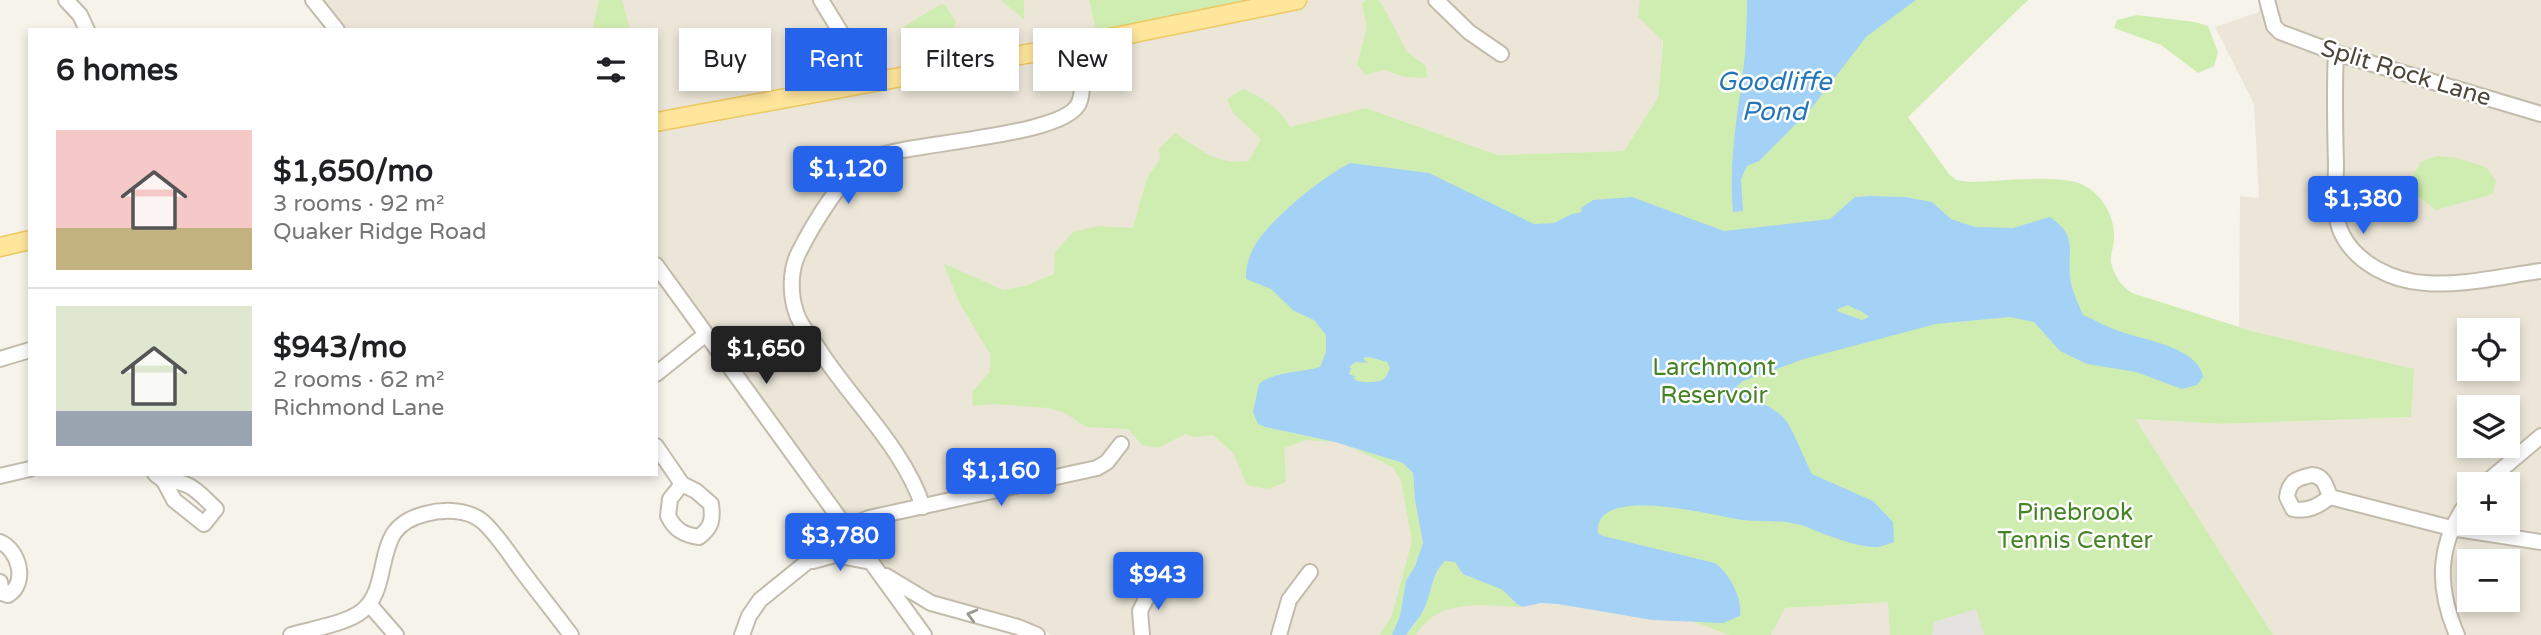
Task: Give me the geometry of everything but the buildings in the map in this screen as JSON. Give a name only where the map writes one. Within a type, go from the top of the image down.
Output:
[{"type":"main road","points":[[1132,33],[1297,0]]},
{"type":"main road","points":[[887,81],[1033,53]]},
{"type":"main road","points":[[658,122],[832,91]]},
{"type":"main road","points":[[0,247],[28,240]]},
{"type":"street","points":[[66,0],[80,15],[86,28]]},
{"type":"street","points":[[313,0],[335,28]]},
{"type":"street","points":[[821,0],[838,28]]},
{"type":"street","points":[[1436,0],[1469,32],[1501,54]]},
{"type":"street","name":"Split Rock Lane","points":[[2267,0],[2266,5],[2274,26],[2280,32],[2336,53],[2541,114]]},
{"type":"street","points":[[2336,53],[2336,199],[2340,231],[2352,251],[2390,276],[2421,283],[2445,284],[2541,271]]},
{"type":"street","points":[[923,507],[908,473],[826,361],[796,314],[791,286],[797,256],[829,202],[852,174],[873,158],[886,153],[964,141],[1044,124],[1073,111],[1078,106],[1083,91]]},
{"type":"street","points":[[658,268],[924,635]]},
{"type":"street","points":[[658,372],[706,334]]},
{"type":"street","points":[[0,359],[28,351]]},
{"type":"street","points":[[2498,472],[2541,436]]},
{"type":"street","points":[[742,635],[749,616],[760,600],[846,529],[869,518],[1097,468],[1107,462],[1121,444]]},
{"type":"street","points":[[658,449],[682,484]]},
{"type":"street","points":[[0,476],[28,469]]},
{"type":"street","points":[[2330,497],[2451,528],[2541,542]]},
{"type":"street","points":[[291,635],[347,619],[361,612],[369,604],[378,586],[386,551],[394,533],[403,523],[431,512],[463,513],[480,520],[500,541],[571,635]]},
{"type":"street","points":[[2457,519],[2451,528],[2444,553],[2443,577],[2449,614],[2457,635]]},
{"type":"street","points":[[0,542],[10,549],[19,566],[19,583],[8,595],[2,593],[0,582]]},
{"type":"street","points":[[808,563],[835,555],[874,566],[931,603],[1018,627],[1037,635]]},
{"type":"street","points":[[1279,635],[1289,600],[1310,572]]},
{"type":"street","points":[[1142,635],[1140,611],[1152,587]]},
{"type":"street","points":[[369,604],[396,635]]},
{"type":"shaded area","points":[[317,0],[1000,0],[1024,18],[1024,0],[1089,0],[1096,28],[1033,28],[1033,42],[1019,45],[1019,28],[901,28],[901,68],[887,70],[887,28],[785,28],[785,90],[658,115],[658,28],[340,28]]},
{"type":"shaded area","points":[[1312,0],[1672,0],[1663,37],[1654,150],[1498,155],[1366,108],[1245,168],[1136,244],[985,300],[1352,410],[1694,622],[1729,635],[1051,635],[1040,627],[958,608],[900,579],[878,562],[658,256],[658,129],[849,91],[887,91],[887,84],[901,81],[901,91],[1019,91],[1019,58],[1033,55],[1033,91],[1132,91],[1132,35]]},
{"type":"shaded area","points":[[2260,0],[2541,0],[2541,635],[2273,635],[2134,419],[2222,424],[2411,417],[2255,332],[2239,327],[2240,196],[2259,198],[2254,104],[2215,27],[2259,12]]},
{"type":"shaded area","points":[[1889,602],[1890,635],[1771,635],[1785,608]]},
{"type":"shaded area","points":[[1976,609],[1984,635],[1932,635],[1934,622]]},
{"type":"green space","points":[[599,0],[622,0],[629,28],[593,26]]},
{"type":"green space","points":[[1000,0],[1024,0],[1024,19]]},
{"type":"green space","points":[[1089,0],[1271,0],[1227,10],[1096,28]]},
{"type":"green space","points":[[1366,0],[1378,0],[1382,4],[1407,52],[1426,66],[1427,78],[1405,77],[1384,70],[1365,75],[1357,64],[1367,27],[1362,3]]},
{"type":"green space","name":"Larchmont Reservoir","points":[[1640,0],[2028,0],[1908,117],[1949,174],[1956,180],[1970,182],[2042,179],[2079,183],[2099,197],[2108,211],[2114,235],[2112,267],[2121,284],[2132,293],[2255,332],[2414,369],[2411,417],[2222,424],[2135,419],[2273,635],[1890,635],[1888,602],[1785,608],[1771,635],[1729,635],[1694,622],[1503,589],[1523,607],[1478,605],[1450,609],[1437,614],[1416,635],[1406,635],[1414,626],[1440,566],[1425,473],[1352,411],[1265,427],[1335,442],[1306,440],[1284,448],[1286,482],[1268,489],[1247,485],[1233,453],[1213,435],[1194,437],[1185,434],[1158,448],[1142,445],[1128,429],[1086,427],[1065,413],[1048,408],[993,404],[973,406],[972,392],[990,371],[990,354],[960,304],[943,263],[1003,290],[1024,286],[1054,274],[1055,252],[1073,232],[1098,226],[1133,228],[1147,178],[1160,159],[1159,149],[1175,133],[1218,158],[1237,162],[1249,161],[1261,139],[1233,113],[1227,99],[1243,89],[1270,104],[1290,127],[1366,108],[1498,155],[1624,151],[1658,98],[1663,41],[1638,17]]},
{"type":"green space","points":[[941,4],[945,5],[956,22],[952,28],[902,28]]},
{"type":"green space","points":[[2137,15],[2208,26],[2218,52],[2214,66],[2198,73],[2161,45],[2114,28],[2117,20]]},
{"type":"green space","points":[[2437,156],[2457,158],[2486,167],[2496,181],[2493,194],[2436,210],[2414,193],[2414,173],[2421,162]]},
{"type":"green space","points":[[1348,446],[1403,463],[1413,474],[1423,543],[1406,581],[1400,616],[1392,635],[1380,635],[1392,615],[1412,541],[1401,481],[1393,467]]},
{"type":"water","name":"Goodliffe Pond","points":[[1747,0],[1916,0],[1866,37],[1810,110],[1759,161],[1747,166],[1741,179],[1743,211],[1733,212],[1733,152],[1745,55]]},
{"type":"water","points":[[1350,163],[1429,173],[1534,224],[1554,223],[1582,212],[1581,208],[1593,200],[1632,197],[1724,231],[1830,219],[1855,197],[1870,196],[1905,197],[1932,202],[1951,219],[1975,227],[2013,228],[2050,217],[2060,225],[2069,239],[2071,283],[2083,315],[2114,329],[2181,352],[2192,358],[2203,377],[2197,385],[2182,389],[2136,372],[2087,364],[2060,351],[2034,322],[2010,317],[1936,324],[1804,359],[1743,381],[1737,386],[1784,418],[1812,474],[1873,501],[1893,522],[1894,542],[1878,547],[1854,544],[1799,525],[1743,520],[1685,509],[1635,506],[1615,509],[1602,518],[1598,533],[1715,563],[1734,586],[1740,616],[1723,623],[1652,620],[1558,604],[1541,603],[1523,607],[1503,590],[1463,574],[1455,562],[1445,561],[1437,571],[1425,607],[1406,635],[1392,635],[1400,616],[1406,581],[1423,543],[1413,473],[1403,463],[1335,442],[1265,427],[1258,424],[1253,412],[1259,384],[1280,374],[1320,367],[1326,352],[1326,335],[1314,320],[1294,311],[1271,289],[1246,279],[1249,259],[1254,247],[1271,224],[1311,189]],"holes":[[[1848,305],[1864,313],[1869,317],[1862,320],[1837,311]],[[1363,358],[1387,362],[1390,368],[1386,376],[1374,382],[1355,380],[1353,377],[1357,377],[1349,374],[1352,369],[1349,367],[1356,362],[1367,363]]]},
{"type":"park label","name":"Pinebrook Tennis Center","points":[[2075,526]]}]
